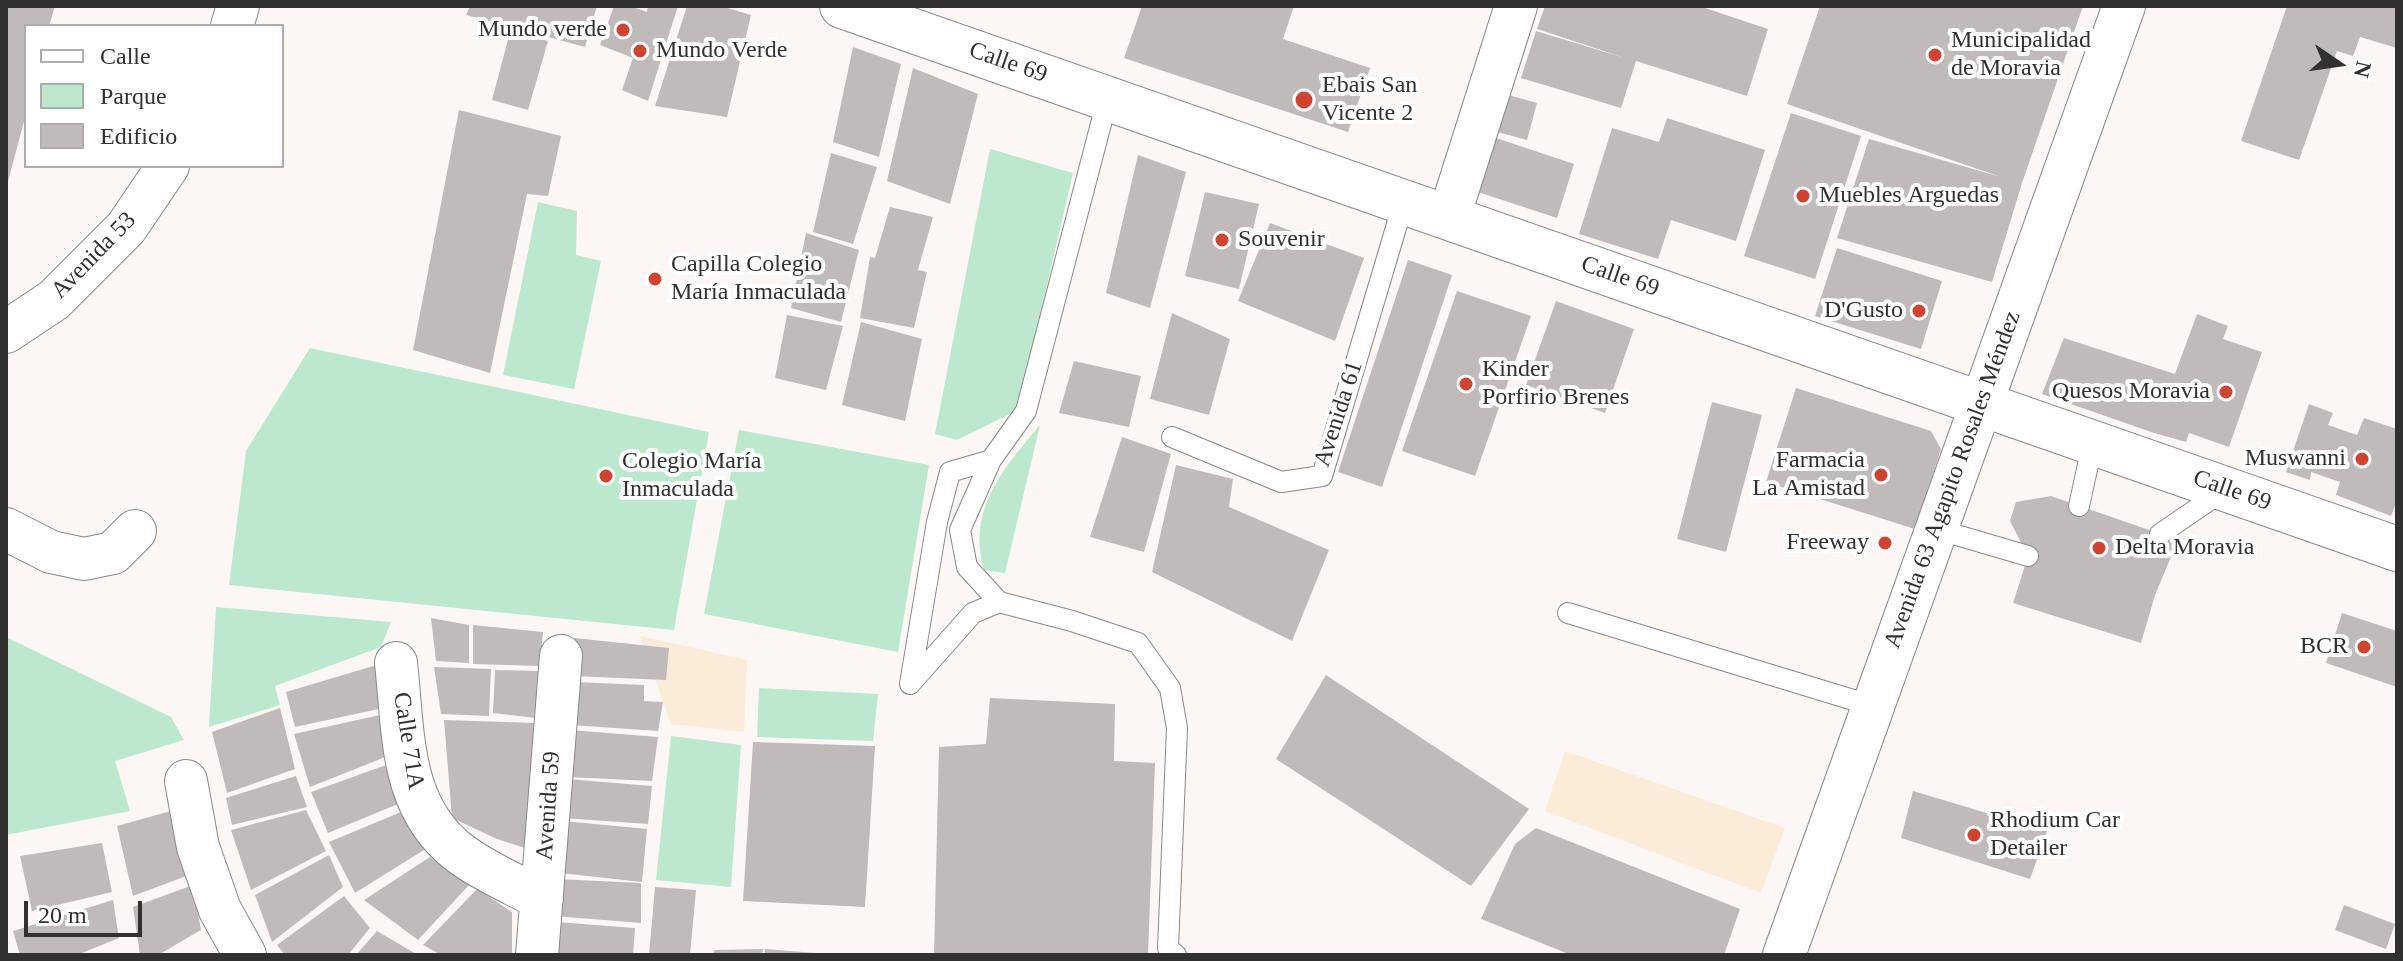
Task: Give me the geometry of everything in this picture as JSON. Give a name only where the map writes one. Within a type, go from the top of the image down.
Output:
[{"type":"main road","name":"Calle 69","points":[[842,6],[2397,549]]},
{"type":"street","points":[[1449,217],[1516,6]]},
{"type":"street","name":"Avenida 63 Agapito Rosales Méndez","points":[[1787,954],[1980,403],[2124,6]]},
{"type":"street","name":"Avenida 53","points":[[6,332],[54,300],[126,228],[167,168]]},
{"type":"street","points":[[6,529],[51,552],[84,559],[113,553],[135,531]]},
{"type":"street","name":"Avenida 59","points":[[537,955],[561,656]]},
{"type":"street","name":"Calle 71A","points":[[396,663],[410,783],[425,818],[460,854],[542,899]]},
{"type":"street","points":[[186,781],[198,847],[220,910],[245,955]]},
{"type":"lane","points":[[1108,97],[1026,411],[991,460],[960,530],[967,567],[999,602],[1072,621],[1138,643],[1170,688],[1177,728],[1168,948],[1176,955]]},
{"type":"lane","name":"Avenida 61","points":[[1172,437],[1281,482],[1322,476],[1404,201]]},
{"type":"lane","points":[[2079,506],[2093,442]]},
{"type":"lane","points":[[991,460],[950,472],[937,522],[910,684],[973,613],[999,602]]},
{"type":"lane","points":[[2160,534],[2226,489]]},
{"type":"lane","points":[[1936,529],[2028,556]]},
{"type":"lane","points":[[1568,613],[1873,706]]},
{"type":"shaded area","points":[[640,636],[747,660],[744,732],[671,724]]},
{"type":"shaded area","points":[[1565,751],[1785,828],[1761,893],[1545,811]]},
{"type":"green space","points":[[990,149],[1073,173],[1018,410],[957,440],[935,434]]},
{"type":"green space","points":[[538,202],[577,211],[576,255],[601,261],[574,389],[503,375]]},
{"type":"green space","points":[[310,348],[709,432],[674,630],[229,585],[246,451]]},
{"type":"green space","points":[[1040,425],[1005,573],[984,570],[980,528],[984,509],[1002,474]]},
{"type":"green space","points":[[739,430],[929,465],[898,652],[704,614]]},
{"type":"green space","points":[[216,607],[391,622],[381,647],[275,686],[280,705],[209,727]]},
{"type":"green space","points":[[6,637],[171,717],[184,740],[115,761],[130,811],[6,835]]},
{"type":"green space","points":[[759,688],[878,694],[873,741],[757,737]]},
{"type":"green space","points":[[671,736],[741,745],[731,887],[656,880]]},
{"type":"building","points":[[6,6],[55,6],[50,24],[24,24],[24,121],[7,185]]},
{"type":"building","points":[[470,6],[597,6],[585,47],[466,15]]},
{"type":"building","name":"Mundo Verde","points":[[614,6],[630,6],[647,12],[648,6],[678,6],[648,101],[622,90],[633,58],[600,45]]},
{"type":"building","points":[[687,6],[721,6],[751,15],[727,117],[655,106]]},
{"type":"building","name":"Ebais San Vicente 2","points":[[1142,6],[1294,6],[1283,39],[1370,68],[1348,132],[1124,58]]},
{"type":"building","points":[[1545,6],[1699,6],[1768,29],[1747,96],[1636,61],[1621,108],[1521,78],[1536,31],[1625,58],[1537,29]]},
{"type":"building","name":"Municipalidad de Moravia","points":[[1820,6],[2083,6],[2022,183],[1992,282],[1837,238],[1869,139],[2001,177],[1787,104]]},
{"type":"building","points":[[2287,6],[2397,6],[2397,48],[2360,37],[2353,56],[2337,51],[2299,160],[2241,141]]},
{"type":"building","points":[[510,32],[548,41],[528,110],[492,100]]},
{"type":"building","points":[[853,47],[901,64],[879,157],[833,142]]},
{"type":"building","points":[[913,68],[978,94],[950,204],[887,181]]},
{"type":"building","points":[[1505,94],[1537,103],[1527,140],[1494,131]]},
{"type":"building","points":[[459,110],[561,136],[548,196],[527,194],[490,373],[413,350]]},
{"type":"building","name":"Muebles Arguedas","points":[[1791,113],[1861,136],[1815,279],[1744,256]]},
{"type":"building","points":[[1667,118],[1765,150],[1736,241],[1671,220],[1658,259],[1579,234],[1612,128],[1659,142]]},
{"type":"building","points":[[1490,136],[1574,164],[1557,218],[1472,190]]},
{"type":"building","points":[[831,153],[877,167],[853,244],[813,232]]},
{"type":"building","points":[[1138,155],[1186,172],[1150,308],[1106,293]]},
{"type":"building","name":"Souvenir","points":[[1205,192],[1259,204],[1239,289],[1185,276]]},
{"type":"building","points":[[890,207],[933,217],[918,270],[927,272],[914,328],[860,318],[870,257],[875,258]]},
{"type":"building","points":[[1270,223],[1364,258],[1335,341],[1238,301]]},
{"type":"building","points":[[806,233],[859,250],[841,322],[791,308]]},
{"type":"building","points":[[1837,248],[1942,281],[1921,349],[1815,316]]},
{"type":"building","points":[[1408,260],[1452,275],[1382,487],[1338,472]]},
{"type":"building","name":"Kinder Porfirio Brenes","points":[[1457,291],[1531,316],[1475,476],[1402,451]]},
{"type":"building","points":[[1556,301],[1634,329],[1605,413],[1526,385]]},
{"type":"building","points":[[1172,313],[1230,339],[1209,415],[1150,399]]},
{"type":"building","points":[[2197,314],[2228,326],[2223,339],[2262,352],[2229,447],[2189,433],[2186,442],[2154,433],[2042,394],[2064,338],[2175,374]]},
{"type":"building","points":[[787,315],[843,326],[826,390],[775,378]]},
{"type":"building","points":[[861,322],[922,339],[905,421],[842,405]]},
{"type":"building","points":[[1074,361],[1141,376],[1129,427],[1059,413]]},
{"type":"building","name":"Farmacia La Amistad","points":[[1796,388],[1931,431],[1941,449],[1915,529],[1766,482]]},
{"type":"building","points":[[1712,402],[1762,415],[1726,552],[1677,539]]},
{"type":"building","points":[[2309,404],[2333,413],[2328,425],[2357,435],[2364,418],[2397,429],[2397,500],[2391,516],[2336,495],[2340,482],[2311,472],[2310,480],[2286,472]]},
{"type":"building","points":[[1122,437],[1171,454],[1144,552],[1090,537]]},
{"type":"building","points":[[1176,465],[1233,479],[1229,507],[1329,550],[1292,641],[1152,572]]},
{"type":"building","points":[[2051,496],[2178,540],[2155,595],[2141,643],[2013,603],[2028,556],[2010,521],[2016,502]]},
{"type":"building","name":"BCR","points":[[2342,613],[2397,631],[2397,687],[2326,663]]},
{"type":"building","points":[[431,618],[469,625],[469,663],[436,661]]},
{"type":"building","points":[[473,625],[543,632],[540,666],[473,664]]},
{"type":"building","points":[[575,638],[669,648],[666,680],[573,676]]},
{"type":"building","points":[[380,664],[388,707],[295,727],[286,692]]},
{"type":"building","points":[[434,667],[491,669],[489,716],[441,714]]},
{"type":"building","points":[[495,670],[541,671],[536,718],[493,713]]},
{"type":"building","points":[[1326,675],[1529,809],[1471,886],[1276,759]]},
{"type":"building","points":[[574,682],[644,685],[644,701],[663,702],[658,731],[571,725]]},
{"type":"building","points":[[990,698],[1115,704],[1114,761],[1155,763],[1148,955],[934,955],[939,747],[986,744]]},
{"type":"building","points":[[280,708],[295,769],[227,793],[212,732]]},
{"type":"building","points":[[389,713],[398,752],[310,787],[294,734]]},
{"type":"building","points":[[444,720],[536,723],[528,849],[497,839],[452,818]]},
{"type":"building","points":[[570,730],[658,737],[652,781],[567,777]]},
{"type":"building","points":[[753,742],[875,746],[865,907],[743,901]]},
{"type":"building","points":[[400,760],[410,799],[328,833],[311,792]]},
{"type":"building","points":[[296,776],[307,807],[232,825],[226,798]]},
{"type":"building","points":[[567,779],[652,786],[648,824],[563,818]]},
{"type":"building","name":"Rhodium Car Detailer","points":[[1913,791],[2047,831],[2030,879],[1901,838]]},
{"type":"building","points":[[413,807],[427,848],[355,893],[329,842]]},
{"type":"building","points":[[178,809],[189,875],[133,896],[117,826]]},
{"type":"building","points":[[306,810],[326,851],[251,890],[231,830]]},
{"type":"building","points":[[563,821],[647,829],[642,882],[560,873]]},
{"type":"building","points":[[1536,828],[1740,909],[1724,955],[1571,955],[1481,919],[1515,844]]},
{"type":"building","points":[[102,843],[112,892],[32,911],[20,856]]},
{"type":"building","points":[[329,855],[343,887],[272,942],[255,895]]},
{"type":"building","points":[[430,857],[470,884],[418,940],[364,900]]},
{"type":"building","points":[[557,879],[641,883],[641,923],[554,916]]},
{"type":"building","points":[[193,885],[201,930],[158,955],[140,955],[133,907]]},
{"type":"building","points":[[655,887],[696,890],[690,955],[649,955]]},
{"type":"building","points":[[477,889],[512,912],[512,955],[441,955],[423,945]]},
{"type":"building","points":[[344,896],[370,928],[348,955],[285,955],[277,945]]},
{"type":"building","points":[[113,900],[119,938],[77,955],[20,955],[13,931]]},
{"type":"building","points":[[2344,905],[2395,924],[2386,949],[2335,930]]},
{"type":"building","points":[[557,922],[635,928],[633,955],[555,955]]},
{"type":"building","points":[[377,931],[418,955],[356,955]]},
{"type":"building","points":[[763,949],[762,955],[714,955],[714,950]]},
{"type":"building","points":[[765,949],[816,953],[816,955],[765,955]]},
{"type":"place","name":"Mundo verde","points":[[623,30]]},
{"type":"place","name":"Mundo Verde","points":[[640,51]]},
{"type":"place","name":"Municipalidad de Moravia","points":[[1935,55]]},
{"type":"place","name":"Ebais San Vicente 2","points":[[1304,100]]},
{"type":"place","name":"Muebles Arguedas","points":[[1803,196]]},
{"type":"place","name":"Souvenir","points":[[1222,240]]},
{"type":"place","name":"Capilla Colegio María Inmaculada","points":[[655,279]]},
{"type":"place","name":"D'Gusto","points":[[1919,311]]},
{"type":"place","name":"Kinder Porfirio Brenes","points":[[1466,384]]},
{"type":"place","name":"Quesos Moravia","points":[[2226,392]]},
{"type":"place","name":"Muswanni","points":[[2362,459]]},
{"type":"place","name":"Farmacia La Amistad","points":[[1881,475]]},
{"type":"place","name":"Colegio María Inmaculada","points":[[606,476]]},
{"type":"place","name":"Freeway","points":[[1885,543]]},
{"type":"place","name":"Delta Moravia","points":[[2099,548]]},
{"type":"place","name":"BCR","points":[[2364,647]]},
{"type":"place","name":"Rhodium Car Detailer","points":[[1974,835]]}]
